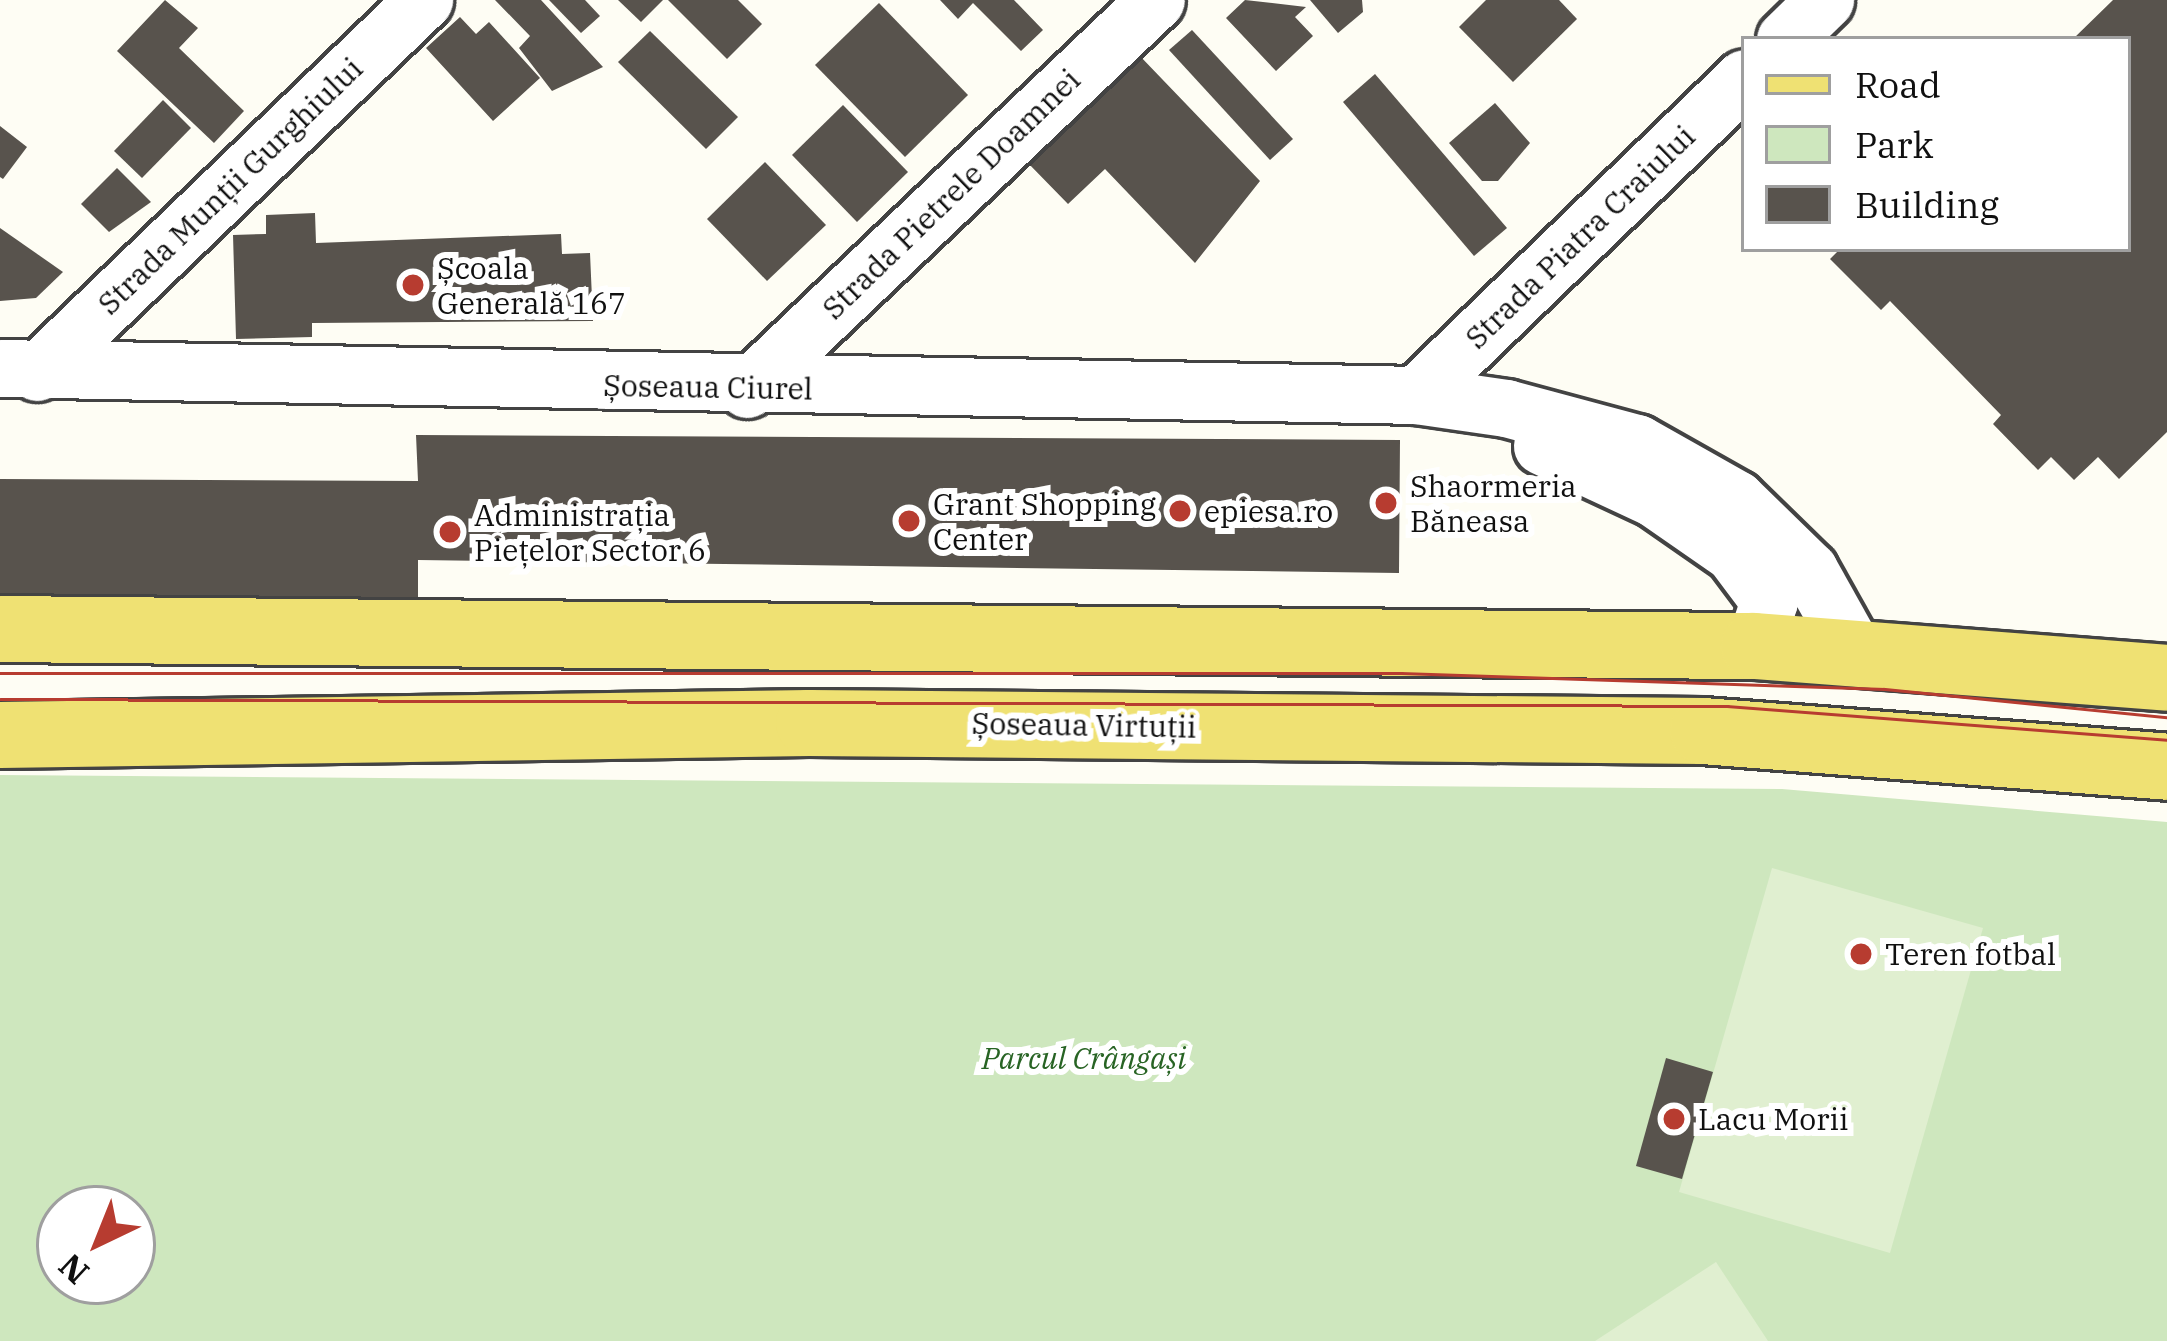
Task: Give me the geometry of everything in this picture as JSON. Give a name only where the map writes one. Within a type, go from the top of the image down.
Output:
[{"type":"main road","points":[[0,629],[1754,646],[2167,678]]},
{"type":"main road","name":"Șoseaua Virtuții","points":[[0,734],[808,723],[1703,731],[2167,767]]},
{"type":"street","name":"Strada Munții Gurghiului","points":[[18,370],[424,0]]},
{"type":"street","name":"Strada Pietrele Doamnei","points":[[747,389],[1156,0]]},
{"type":"street","points":[[1788,36],[1825,0]]},
{"type":"street","name":"Strada Piatra Craiului","points":[[1416,395],[1741,81]]},
{"type":"street","name":"Șoseaua Ciurel","points":[[18,370],[747,389],[1416,395],[1621,438],[1706,479],[1792,549],[1856,654]]},
{"type":"street","name":"Șoseaua Ciurel","points":[[1416,395],[1636,489],[1715,538],[1769,601],[1754,646]]},
{"type":"green space","name":"Parcul Crângași","points":[[0,775],[1782,789],[2167,822],[2167,1341],[0,1341]]},
{"type":"green space","points":[[1772,868],[1983,928],[1890,1253],[1679,1192]]},
{"type":"green space","points":[[1716,1262],[1768,1341],[1595,1341]]},
{"type":"building","points":[[165,0],[198,28],[179,48],[244,111],[214,143],[117,51]]},
{"type":"building","points":[[495,0],[541,0],[603,67],[552,91],[519,48],[530,36]]},
{"type":"building","points":[[549,0],[585,0],[600,16],[581,33]]},
{"type":"building","points":[[618,0],[663,0],[641,22]]},
{"type":"building","points":[[668,0],[738,0],[762,24],[727,59]]},
{"type":"building","points":[[940,0],[1014,0],[1043,30],[1021,51],[973,3],[958,19]]},
{"type":"building","points":[[1245,0],[1306,7],[1295,17],[1313,36],[1276,71],[1226,18]]},
{"type":"building","points":[[1310,0],[1362,0],[1363,12],[1338,33]]},
{"type":"building","points":[[1486,0],[1559,0],[1577,19],[1513,82],[1459,27]]},
{"type":"building","points":[[2113,0],[2167,0],[2167,432],[2119,479],[2098,457],[2074,480],[2051,457],[2038,470],[1993,424],[2001,415],[1890,301],[1881,310],[1830,259],[1837,252],[2131,252],[2131,36],[2076,36]]},
{"type":"building","points":[[879,3],[968,95],[905,157],[815,65]]},
{"type":"building","points":[[460,17],[476,34],[489,22],[540,78],[493,121],[426,48]]},
{"type":"building","points":[[1192,30],[1293,139],[1270,160],[1169,50]]},
{"type":"building","points":[[650,31],[738,117],[706,149],[618,62]]},
{"type":"building","points":[[1138,54],[1260,181],[1195,263],[1105,169],[1068,204],[1027,162]]},
{"type":"building","points":[[1375,74],[1507,228],[1474,256],[1343,102]]},
{"type":"building","points":[[163,100],[191,128],[142,178],[114,151]]},
{"type":"building","points":[[1495,103],[1530,143],[1498,181],[1482,181],[1449,143]]},
{"type":"building","points":[[843,105],[908,172],[857,222],[792,155]]},
{"type":"building","points":[[0,126],[27,147],[3,179],[0,177]]},
{"type":"building","points":[[765,162],[826,225],[767,281],[707,219]]},
{"type":"building","points":[[117,168],[151,202],[109,232],[81,204]]},
{"type":"building","name":"Școala Generală 167","points":[[315,213],[316,243],[561,234],[562,254],[590,253],[593,321],[312,323],[312,337],[236,339],[233,235],[266,234],[266,215]]},
{"type":"building","points":[[0,228],[63,272],[36,298],[0,301]]},
{"type":"building","name":"Grant Shopping Center","points":[[416,435],[1400,440],[1399,573],[418,560],[418,603],[0,601],[0,479],[418,481]]},
{"type":"building","name":"Lacu Morii","points":[[1666,1058],[1713,1072],[1682,1179],[1636,1166]]},
{"type":"tram line","points":[[0,673],[1402,673],[1884,689],[2167,717]]},
{"type":"tram line","points":[[0,699],[1728,706],[2167,740]]},
{"type":"place","name":"Școala Generală 167","points":[[413,285]]},
{"type":"place","name":"Shaormeria Băneasa","points":[[1386,503]]},
{"type":"place","name":"epiesa.ro","points":[[1180,511]]},
{"type":"place","name":"Grant Shopping Center","points":[[909,521]]},
{"type":"place","name":"Administrația Piețelor Sector 6","points":[[450,532]]},
{"type":"place","name":"Teren fotbal","points":[[1861,954]]},
{"type":"place","name":"Lacu Morii","points":[[1674,1119]]}]
